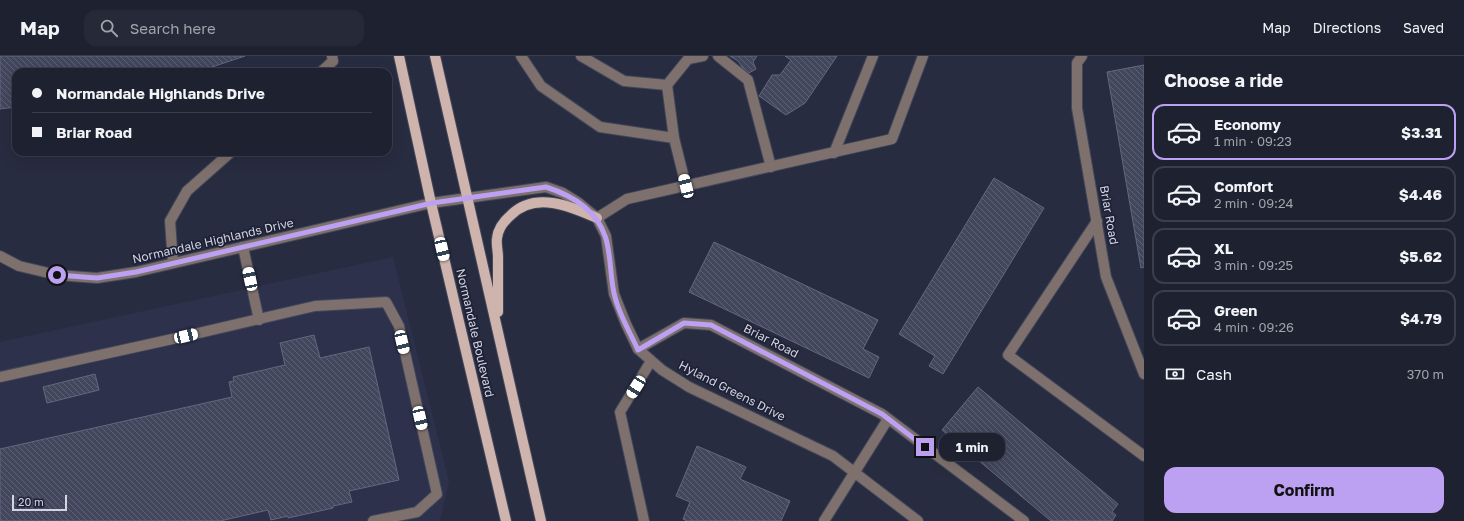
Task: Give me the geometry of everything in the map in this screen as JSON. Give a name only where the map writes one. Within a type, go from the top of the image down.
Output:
[{"type":"main road","name":"Normandale Boulevard","points":[[399,56],[506,521]]},
{"type":"main road","name":"Normandale Boulevard","points":[[435,56],[541,521]]},
{"type":"main road","points":[[497,328],[497,238],[502,224],[509,216],[518,208],[530,203],[549,202],[571,207],[597,218]]},
{"type":"street","points":[[325,68],[333,61],[332,56]]},
{"type":"street","points":[[521,56],[541,86],[600,127],[674,138]]},
{"type":"street","points":[[581,56],[624,82],[667,85]]},
{"type":"street","points":[[686,186],[674,138],[667,85],[688,59],[703,56]]},
{"type":"street","points":[[718,56],[748,80],[771,167]]},
{"type":"street","points":[[834,153],[873,56]]},
{"type":"street","points":[[597,218],[627,199],[892,139],[923,56]]},
{"type":"street","name":"Briar Road","points":[[1082,56],[1077,63],[1077,108],[1106,277],[1144,374]]},
{"type":"street","points":[[173,263],[170,221],[187,191],[226,156]]},
{"type":"street","name":"Hyland Greens Drive","points":[[432,203],[546,187],[563,193],[579,203],[597,218],[606,236],[614,294],[638,350],[662,370],[689,387],[833,456],[918,521]]},
{"type":"street","name":"Normandale Highlands Drive","points":[[0,256],[19,266],[57,275],[97,278],[136,272],[432,203]]},
{"type":"street","points":[[1097,221],[1008,356],[1144,456]]},
{"type":"street","points":[[243,247],[259,320]]},
{"type":"street","points":[[0,377],[259,320],[315,306],[386,302],[399,326],[436,494],[417,512],[397,519],[373,521]]},
{"type":"street","name":"Briar Road","points":[[638,350],[684,323],[711,325],[875,410],[1024,521]]},
{"type":"street","points":[[644,521],[620,412],[651,361]]},
{"type":"street","points":[[824,521],[888,419]]},
{"type":"shaded area","points":[[393,257],[449,482],[440,521],[0,521],[0,342]]},
{"type":"building","points":[[0,56],[245,56],[209,68],[12,68],[12,108],[0,109]]},
{"type":"building","points":[[730,56],[757,56],[753,62],[756,69],[747,74],[738,61]]},
{"type":"building","points":[[785,56],[837,56],[805,103],[786,115],[759,96],[772,75],[780,75],[791,60]]},
{"type":"building","points":[[1144,65],[1144,267],[1141,268],[1107,72]]},
{"type":"building","points":[[994,178],[1044,208],[943,374],[929,366],[935,356],[899,334]]},
{"type":"building","points":[[714,242],[878,320],[863,349],[879,357],[869,378],[689,292]]},
{"type":"building","points":[[314,335],[320,358],[369,347],[399,480],[349,491],[352,502],[333,506],[333,508],[288,518],[288,516],[271,520],[268,510],[220,521],[0,521],[0,449],[232,397],[229,382],[234,381],[233,377],[285,365],[280,343]]},
{"type":"building","points":[[95,374],[99,390],[47,403],[43,387]]},
{"type":"building","points":[[978,387],[1118,504],[1112,512],[1116,515],[1112,521],[1051,521],[942,430]]},
{"type":"building","points":[[697,446],[746,467],[740,479],[790,501],[781,521],[687,521],[683,519],[690,502],[676,496]]},
{"type":"route","points":[[57,275],[97,278],[136,272],[432,203],[546,187],[563,193],[579,203],[597,218],[606,236],[614,294],[638,350],[684,323],[711,325],[882,414],[925,447]]}]
